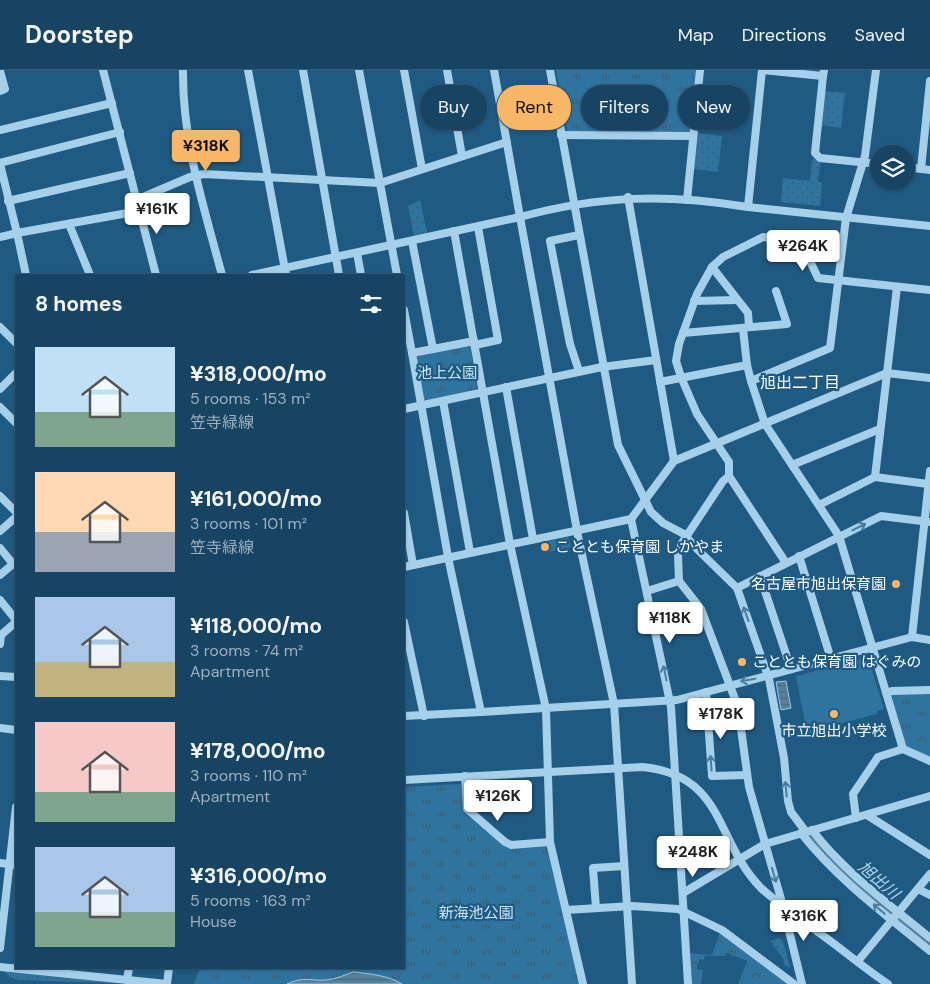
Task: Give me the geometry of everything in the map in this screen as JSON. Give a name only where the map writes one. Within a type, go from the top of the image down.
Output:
[{"type":"street","points":[[103,70],[156,274]]},
{"type":"street","points":[[183,70],[183,104],[196,175],[222,274]]},
{"type":"street","points":[[248,70],[285,272]]},
{"type":"street","points":[[303,70],[339,274]]},
{"type":"street","points":[[359,70],[397,274]]},
{"type":"street","points":[[404,70],[422,170]]},
{"type":"street","points":[[447,70],[462,156]]},
{"type":"street","points":[[494,70],[497,87]]},
{"type":"street","points":[[550,70],[553,85]]},
{"type":"street","points":[[687,200],[700,70]]},
{"type":"street","points":[[748,207],[762,70],[824,73],[816,153],[820,158],[870,163]]},
{"type":"street","points":[[751,381],[830,348],[846,218],[864,162],[876,70]]},
{"type":"street","points":[[0,72],[5,89],[0,91]]},
{"type":"street","points":[[921,169],[930,80]]},
{"type":"street","points":[[0,130],[112,104]]},
{"type":"street","points":[[505,130],[576,529],[614,704],[632,984]]},
{"type":"street","points":[[561,130],[602,367],[618,446],[645,501],[658,519],[686,536],[737,588],[768,676],[784,758],[788,801],[791,812],[806,832],[896,916],[930,951]]},
{"type":"street","points":[[26,274],[5,196],[0,164],[120,132]]},
{"type":"street","points":[[562,135],[693,136]]},
{"type":"street","points":[[136,200],[196,175],[380,183],[507,142]]},
{"type":"street","points":[[915,168],[930,170]]},
{"type":"street","points":[[5,196],[130,173]]},
{"type":"street","points":[[628,197],[674,461]]},
{"type":"street","points":[[263,274],[285,272],[336,257],[574,205],[628,197],[687,200],[930,226]]},
{"type":"street","points":[[0,237],[139,211]]},
{"type":"street","points":[[69,224],[90,274]]},
{"type":"street","points":[[412,353],[498,340],[478,227]]},
{"type":"street","points":[[454,231],[510,544],[546,709],[550,842],[583,984]]},
{"type":"street","points":[[579,235],[550,241],[570,344],[579,372]]},
{"type":"street","points":[[786,563],[729,476],[729,462],[697,414],[681,378],[676,355],[694,301],[712,267],[723,257],[763,237],[800,242],[818,278],[930,290]]},
{"type":"street","points":[[412,241],[433,349]]},
{"type":"street","points":[[357,253],[361,274]]},
{"type":"street","points":[[712,267],[748,313],[746,365],[765,424],[839,536],[902,749]]},
{"type":"street","points":[[875,477],[897,287]]},
{"type":"street","points":[[683,333],[787,324],[776,291]]},
{"type":"street","points":[[694,301],[738,300]]},
{"type":"street","points":[[405,315],[448,557],[481,712]]},
{"type":"street","points":[[0,327],[15,343]]},
{"type":"street","points":[[405,409],[602,367],[656,360]]},
{"type":"street","points":[[660,382],[746,365]]},
{"type":"street","points":[[405,567],[630,518],[674,461],[887,373],[930,378]]},
{"type":"street","points":[[0,389],[15,374]]},
{"type":"street","points":[[506,387],[533,539]]},
{"type":"street","points":[[443,401],[470,552]]},
{"type":"street","points":[[0,407],[15,422]]},
{"type":"street","points":[[792,465],[880,429]]},
{"type":"street","points":[[912,637],[927,522],[930,471]]},
{"type":"street","points":[[729,476],[723,481],[686,536],[678,554],[679,581],[700,609],[730,685],[741,720],[747,775],[802,984]]},
{"type":"street","points":[[818,505],[875,477],[928,484]]},
{"type":"street","points":[[0,496],[15,511]]},
{"type":"street","points":[[737,588],[881,516],[927,522]]},
{"type":"street","points":[[0,530],[15,517]]},
{"type":"street","points":[[630,518],[670,700],[688,984]]},
{"type":"street","points":[[405,520],[413,565]]},
{"type":"street","points":[[0,548],[13,564],[0,574]]},
{"type":"street","points":[[799,556],[832,658]]},
{"type":"street","points":[[760,576],[791,669]]},
{"type":"street","points":[[647,591],[679,581]]},
{"type":"street","points":[[0,600],[15,620]]},
{"type":"street","points":[[0,644],[1,635],[15,622]]},
{"type":"street","points":[[405,627],[424,716]]},
{"type":"street","points":[[405,716],[546,709],[670,700],[912,637],[930,640]]},
{"type":"street","points":[[0,676],[15,677]]},
{"type":"street","points":[[886,693],[930,690]]},
{"type":"street","points":[[706,692],[712,776],[747,775]]},
{"type":"street","points":[[0,728],[15,730]]},
{"type":"street","points":[[856,818],[853,794],[878,756],[902,749],[930,761]]},
{"type":"street","points":[[405,780],[643,766],[675,773],[696,788],[713,806],[738,859],[762,888],[783,906],[888,984]]},
{"type":"street","points":[[466,776],[467,809],[506,842],[511,845],[550,842]]},
{"type":"street","points":[[683,893],[765,844],[930,796]]},
{"type":"street","points":[[867,815],[930,855]]},
{"type":"street","points":[[0,948],[13,864],[15,826]]},
{"type":"street","points":[[0,863],[13,864]]},
{"type":"street","points":[[596,908],[593,868],[624,866]]},
{"type":"street","points":[[858,962],[930,874]]},
{"type":"street","points":[[918,888],[930,895]]},
{"type":"street","points":[[566,910],[627,906],[683,911],[722,930],[794,984]]},
{"type":"street","points":[[896,916],[930,938]]},
{"type":"street","points":[[0,967],[15,968]]},
{"type":"street","points":[[29,969],[168,984],[169,969]]},
{"type":"street","points":[[90,969],[90,976]]},
{"type":"street","points":[[127,980],[129,969]]},
{"type":"green space","points":[[556,70],[698,70],[696,85],[678,85],[678,130],[692,130],[689,133],[569,132],[567,130],[571,130],[571,85],[559,85]]},
{"type":"green space","points":[[824,91],[845,93],[841,128],[820,125]]},
{"type":"green space","points":[[696,133],[722,136],[718,172],[693,169]]},
{"type":"green space","points":[[812,159],[821,160],[818,182],[822,182],[820,206],[781,202],[783,178],[810,181]]},
{"type":"green space","points":[[420,200],[427,233],[414,236],[408,206]]},
{"type":"green space","name":"池上公園","points":[[467,345],[470,347],[477,386],[475,391],[428,401],[423,399],[416,358],[417,354]]},
{"type":"green space","points":[[568,537],[571,547],[548,552],[546,542]]},
{"type":"green space","points":[[868,657],[884,709],[877,711],[877,714],[842,723],[842,726],[807,734],[796,676]]},
{"type":"green space","points":[[893,692],[930,692],[930,757],[904,745],[890,696]]},
{"type":"green space","name":"新海池公園","points":[[461,784],[464,813],[507,848],[548,847],[580,984],[194,984],[200,969],[405,969],[405,787]]},
{"type":"green space","points":[[720,932],[789,984],[738,984],[747,961],[727,953],[725,956],[705,956],[704,960],[699,959],[697,969],[703,970],[701,984],[692,984],[690,953],[712,955]]},
{"type":"green space","points":[[779,938],[783,941],[790,968],[785,965],[783,958],[770,941]]},
{"type":"green space","points":[[3,970],[141,984],[18,980],[10,977]]},
{"type":"shaded area","points":[[786,681],[791,708],[781,710],[776,682]]},
{"type":"shaded area","points":[[353,972],[372,974],[402,984],[287,984],[303,979],[330,979]]},
{"type":"waterway","name":"旭出川","points":[[810,837],[852,880],[930,944]]},
{"type":"place","name":"こととも保育園 しかやま","points":[[545,547]]},
{"type":"place","name":"名古屋市旭出保育園","points":[[896,584]]},
{"type":"place","name":"こととも保育園 はぐみの","points":[[742,662]]},
{"type":"place","name":"市立旭出小学校","points":[[834,714]]},
{"type":"district","name":"旭出二丁目","points":[[800,382]]}]
